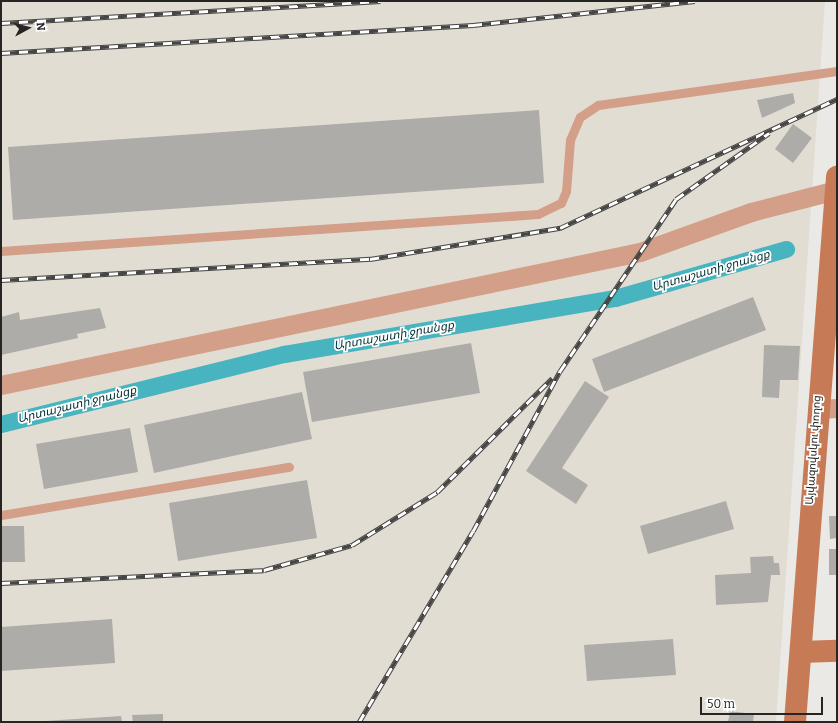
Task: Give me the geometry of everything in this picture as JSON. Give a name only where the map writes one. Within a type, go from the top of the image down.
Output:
[{"type":"main road","name":"Այվազովսկու փողոց","points":[[795,722],[827,409],[836,184]]},
{"type":"main road","points":[[801,652],[837,651]]},
{"type":"street","points":[[1,385],[640,252],[751,212],[836,184]]},
{"type":"lane","points":[[1,251],[538,214],[561,203],[566,191],[570,140],[580,117],[598,105],[837,71]]},
{"type":"lane","points":[[1,515],[288,467]]},
{"type":"shaded area","points":[[1,1],[825,1],[776,722],[1,722]]},
{"type":"building","points":[[793,93],[795,103],[762,118],[757,100]]},
{"type":"building","points":[[539,110],[544,183],[13,220],[8,147]]},
{"type":"building","points":[[793,124],[812,138],[793,163],[775,149]]},
{"type":"building","points":[[753,297],[766,330],[604,392],[592,359]]},
{"type":"building","points":[[100,308],[106,328],[77,334],[78,338],[1,355],[1,317],[19,312],[20,320]]},
{"type":"building","points":[[471,343],[480,393],[312,422],[303,372]]},
{"type":"building","points":[[764,345],[800,346],[798,380],[780,380],[779,398],[762,397]]},
{"type":"building","points":[[585,381],[609,397],[562,468],[588,485],[576,504],[526,471]]},
{"type":"building","points":[[302,392],[312,439],[154,473],[144,425]]},
{"type":"building","points":[[130,428],[138,472],[44,489],[36,444]]},
{"type":"building","points":[[307,480],[317,538],[178,561],[169,503]]},
{"type":"building","points":[[726,501],[734,529],[648,554],[640,526]]},
{"type":"building","points":[[829,516],[837,516],[837,538],[830,539]]},
{"type":"building","points":[[1,526],[24,526],[25,562],[1,562]]},
{"type":"building","points":[[829,549],[837,549],[837,575],[829,575]]},
{"type":"building","points":[[773,556],[774,563],[779,563],[780,575],[771,575],[768,602],[716,605],[715,575],[751,573],[750,557]]},
{"type":"building","points":[[112,619],[115,663],[1,671],[1,627]]},
{"type":"building","points":[[673,639],[676,675],[587,681],[584,645]]},
{"type":"building","points":[[730,711],[754,714],[753,722],[728,722]]},
{"type":"building","points":[[163,714],[163,722],[133,722],[132,715]]},
{"type":"building","points":[[121,716],[122,722],[45,722],[45,721]]},
{"type":"waterway","name":"Արտաշատի ջրանցք","points":[[1,424],[284,354],[615,298],[786,249]]},
{"type":"railway","points":[[1,23],[380,1]]},
{"type":"railway","points":[[1,53],[473,25],[695,1]]},
{"type":"railway","points":[[1,280],[370,259],[560,228],[837,99]]},
{"type":"railway","points":[[359,722],[473,531],[560,371],[676,199],[769,133]]},
{"type":"railway","points":[[1,583],[264,570],[352,545],[437,492],[552,378]]}]
